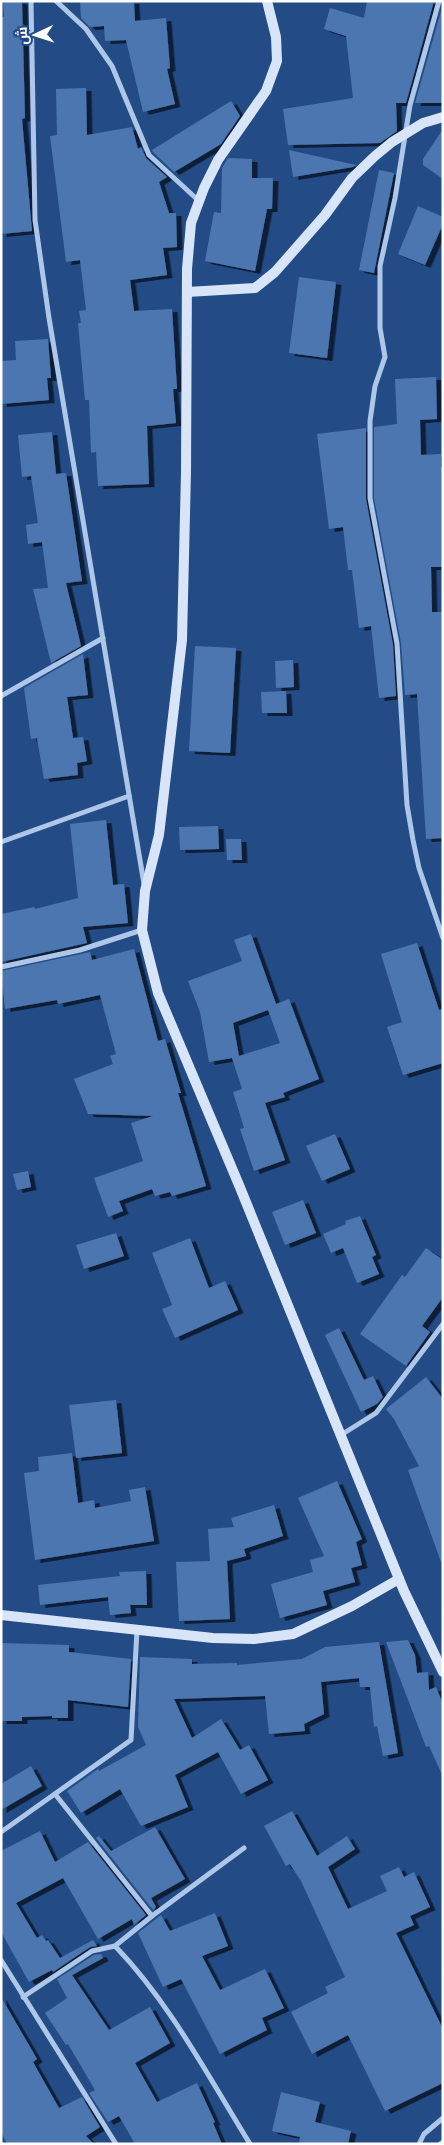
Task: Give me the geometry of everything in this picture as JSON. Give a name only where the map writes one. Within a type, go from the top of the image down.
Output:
[{"type":"main road","points":[[266,1],[276,37],[277,61],[266,91],[218,160],[191,223],[187,269],[186,472],[182,640],[160,835],[145,891],[142,930],[158,993],[400,1579],[443,1672]]},
{"type":"main road","points":[[187,292],[255,288],[275,272],[325,215],[352,178],[375,156],[422,123],[443,117]]},
{"type":"main road","points":[[1,1615],[136,1630],[254,1639],[293,1634],[352,1606],[400,1579]]},
{"type":"street","points":[[31,1],[35,220],[145,891]]},
{"type":"street","points":[[56,1],[86,29],[112,66],[149,155],[199,201]]},
{"type":"street","points":[[439,1],[419,69],[404,134],[395,198],[380,266],[380,328],[384,357],[375,386],[370,420],[370,498],[397,644],[407,806],[412,840],[419,868],[443,938]]},
{"type":"street","points":[[1,696],[103,638]]},
{"type":"street","points":[[1,842],[129,796]]},
{"type":"street","points":[[1,967],[80,950],[142,930]]},
{"type":"street","points":[[341,1435],[376,1413],[443,1324]]},
{"type":"street","points":[[1,1832],[131,1740],[136,1630]]},
{"type":"street","points":[[55,1794],[152,1916]]},
{"type":"street","points":[[24,1997],[92,1951],[115,1946],[152,1916],[244,1848]]},
{"type":"street","points":[[115,1946],[135,1966],[181,2031],[250,2144]]},
{"type":"street","points":[[1,1960],[116,2144]]},
{"type":"street","points":[[419,2144],[424,2134],[443,2118]]},
{"type":"building","points":[[3,1],[22,1],[25,118],[22,119],[32,231],[1,234],[1,17],[4,17]]},
{"type":"building","points":[[80,1],[134,1],[135,21],[166,18],[170,68],[167,69],[175,104],[143,112],[126,40],[105,41],[104,26],[90,27],[81,18]]},
{"type":"building","points":[[367,1],[434,1],[406,103],[396,103],[397,131],[380,143],[288,145],[283,109],[353,98],[346,36],[324,29],[330,8],[364,18]]},
{"type":"building","points":[[443,4],[443,103],[415,103]]},
{"type":"building","points":[[86,88],[87,135],[132,127],[138,149],[141,147],[146,158],[167,177],[159,182],[169,213],[176,213],[177,247],[163,248],[167,275],[130,280],[134,311],[172,309],[177,389],[173,389],[176,423],[147,426],[149,484],[98,486],[96,452],[91,453],[89,400],[85,400],[78,323],[81,323],[79,311],[86,310],[80,260],[66,262],[50,136],[57,135],[56,89]]},
{"type":"building","points":[[231,101],[240,116],[221,144],[174,172],[153,152],[152,150]]},
{"type":"building","points":[[443,129],[443,179],[423,165],[423,159]]},
{"type":"building","points":[[289,150],[356,165],[293,177]]},
{"type":"building","points":[[228,158],[252,159],[252,178],[273,178],[272,209],[267,209],[255,271],[205,261],[214,212],[221,213],[222,168]]},
{"type":"building","points":[[379,170],[394,173],[374,273],[359,270]]},
{"type":"building","points":[[418,206],[443,217],[443,224],[425,265],[398,254]]},
{"type":"building","points":[[299,277],[336,282],[327,358],[289,353]]},
{"type":"building","points":[[48,339],[51,378],[47,378],[49,400],[1,404],[1,361],[16,360],[15,341]]},
{"type":"building","points":[[436,377],[437,419],[420,420],[421,455],[441,454],[441,467],[443,467],[443,567],[431,567],[432,612],[443,612],[443,838],[426,839],[417,694],[405,695],[401,643],[374,498],[374,427],[397,424],[395,379]]},
{"type":"building","points":[[366,428],[366,499],[393,645],[396,696],[379,698],[371,626],[359,628],[352,570],[348,570],[343,527],[329,529],[317,434]]},
{"type":"building","points":[[52,432],[56,474],[66,473],[82,581],[66,583],[81,646],[51,663],[33,589],[48,588],[42,542],[28,544],[26,525],[38,523],[31,476],[22,477],[18,435]]},
{"type":"building","points":[[195,646],[236,648],[230,753],[189,751]]},
{"type":"building","points":[[83,654],[88,695],[67,697],[73,738],[83,737],[87,761],[77,763],[78,775],[44,779],[37,738],[31,739],[24,688]]},
{"type":"building","points":[[293,660],[294,687],[276,688],[275,661]]},
{"type":"building","points":[[286,691],[287,713],[262,713],[261,692]]},
{"type":"building","points":[[106,820],[113,885],[124,884],[128,923],[83,927],[87,943],[1,962],[1,914],[34,907],[35,909],[78,898],[70,824]]},
{"type":"building","points":[[218,826],[219,849],[180,850],[179,827]]},
{"type":"building","points":[[226,839],[241,839],[242,860],[227,860]]},
{"type":"building","points":[[251,934],[276,1004],[289,999],[319,1079],[283,1093],[285,1097],[265,1103],[285,1160],[254,1171],[240,1129],[244,1128],[233,1092],[242,1089],[232,1058],[209,1062],[200,1012],[188,981],[242,961],[234,940]],"holes":[[[268,1010],[280,1043],[239,1056],[233,1023]]]},
{"type":"building","points":[[417,943],[439,1010],[443,1009],[443,1063],[403,1075],[387,1027],[402,1022],[381,954]]},
{"type":"building","points":[[134,949],[158,1041],[165,1039],[181,1093],[178,1093],[206,1186],[172,1196],[170,1192],[155,1196],[152,1189],[119,1201],[123,1211],[108,1217],[94,1178],[143,1161],[131,1123],[153,1116],[88,1114],[74,1079],[113,1064],[110,1056],[116,1054],[100,995],[58,1004],[57,1000],[5,1009],[1,971],[90,952],[92,960]]},
{"type":"building","points":[[335,1134],[350,1169],[322,1181],[306,1146]]},
{"type":"building","points":[[28,1171],[31,1187],[17,1190],[13,1174]]},
{"type":"building","points":[[303,1200],[316,1233],[285,1245],[272,1212]]},
{"type":"building","points":[[360,1216],[376,1255],[372,1257],[379,1274],[357,1283],[343,1248],[331,1253],[323,1234],[346,1224],[345,1221]]},
{"type":"building","points":[[116,1233],[124,1256],[84,1269],[76,1245]]},
{"type":"building","points":[[190,1238],[209,1288],[225,1281],[238,1310],[175,1338],[162,1309],[172,1305],[152,1253]]},
{"type":"building","points":[[426,1248],[443,1260],[443,1297],[422,1326],[430,1332],[406,1366],[360,1334],[402,1275],[405,1277]]},
{"type":"building","points":[[339,1328],[364,1380],[373,1376],[383,1397],[377,1404],[361,1412],[325,1335]]},
{"type":"building","points":[[426,1377],[443,1399],[443,1562],[441,1562],[408,1470],[419,1466],[394,1419],[386,1409]]},
{"type":"building","points":[[116,1400],[122,1453],[76,1458],[69,1405]]},
{"type":"building","points":[[72,1453],[78,1503],[94,1500],[95,1508],[131,1501],[129,1490],[145,1487],[154,1541],[35,1560],[24,1473],[39,1471],[38,1457]]},
{"type":"building","points":[[337,1481],[362,1539],[356,1542],[362,1565],[351,1568],[355,1582],[323,1591],[327,1605],[280,1618],[271,1584],[313,1572],[310,1560],[324,1556],[298,1498]]},
{"type":"building","points":[[274,1505],[283,1536],[244,1549],[246,1556],[227,1561],[230,1619],[179,1621],[176,1562],[210,1561],[208,1529],[234,1527],[231,1518]]},
{"type":"building","points":[[146,1571],[147,1605],[130,1605],[131,1613],[110,1615],[108,1597],[40,1605],[38,1585],[120,1576],[119,1572]]},
{"type":"building","points":[[408,1640],[415,1655],[417,1673],[428,1672],[429,1690],[436,1687],[443,1704],[443,1777],[429,1746],[426,1747],[386,1642]]},
{"type":"building","points":[[379,1642],[398,1753],[383,1756],[377,1726],[374,1727],[370,1687],[360,1687],[359,1678],[321,1682],[324,1714],[304,1724],[305,1731],[269,1734],[265,1696],[174,1699],[192,1738],[221,1719],[240,1750],[249,1745],[268,1780],[241,1794],[218,1752],[175,1775],[188,1807],[141,1826],[120,1789],[81,1813],[67,1791],[98,1769],[99,1771],[146,1745],[138,1727],[140,1657],[192,1659],[192,1664],[237,1663],[237,1665],[302,1659],[325,1647]]},
{"type":"building","points":[[1,1643],[69,1645],[69,1652],[131,1659],[128,1707],[68,1700],[68,1718],[52,1718],[52,1716],[22,1717],[22,1721],[1,1721]]},
{"type":"building","points":[[31,1766],[42,1786],[1,1810],[1,1784]]},
{"type":"building","points":[[292,1811],[317,1856],[347,1836],[355,1849],[328,1867],[348,1909],[387,1891],[380,1876],[399,1867],[404,1877],[414,1872],[430,1907],[410,1916],[414,1925],[396,1933],[443,2029],[443,2083],[385,2111],[348,2035],[312,2054],[291,2012],[328,1993],[325,1987],[345,1977],[301,1881],[290,1864],[286,1866],[264,1826]]},
{"type":"building","points":[[155,1827],[185,1879],[151,1898],[156,1907],[153,1910],[96,1838],[99,1836],[111,1851]]},
{"type":"building","points":[[40,1831],[55,1862],[88,1842],[146,1915],[134,1925],[132,1919],[98,1939],[63,1878],[16,1903],[37,1938],[42,1935],[46,1941],[48,1940],[60,1958],[93,1940],[97,1946],[90,1947],[53,1972],[52,1970],[29,1982],[1,1932],[1,1851]]},
{"type":"building","points":[[215,1913],[228,1946],[202,1956],[220,1990],[265,1969],[284,2008],[262,2018],[267,2030],[220,2054],[181,1979],[163,1987],[138,1933],[161,1915],[170,1931]]},
{"type":"building","points":[[101,1954],[103,1958],[72,1975],[109,2030],[150,2007],[170,2043],[135,2063],[157,2102],[197,2083],[215,2122],[213,2123],[222,2144],[135,2144],[119,2116],[108,2122],[89,2093],[95,2090],[68,2044],[66,2045],[45,2013],[67,1998],[57,1979],[94,1955]]},
{"type":"building","points":[[1,1997],[37,2059],[33,2062],[59,2108],[82,2097],[100,2127],[86,2136],[94,2144],[7,2144],[1,2132]]},
{"type":"building","points":[[281,2092],[320,2102],[315,2122],[351,2131],[348,2144],[299,2144],[300,2137],[272,2131]]}]
